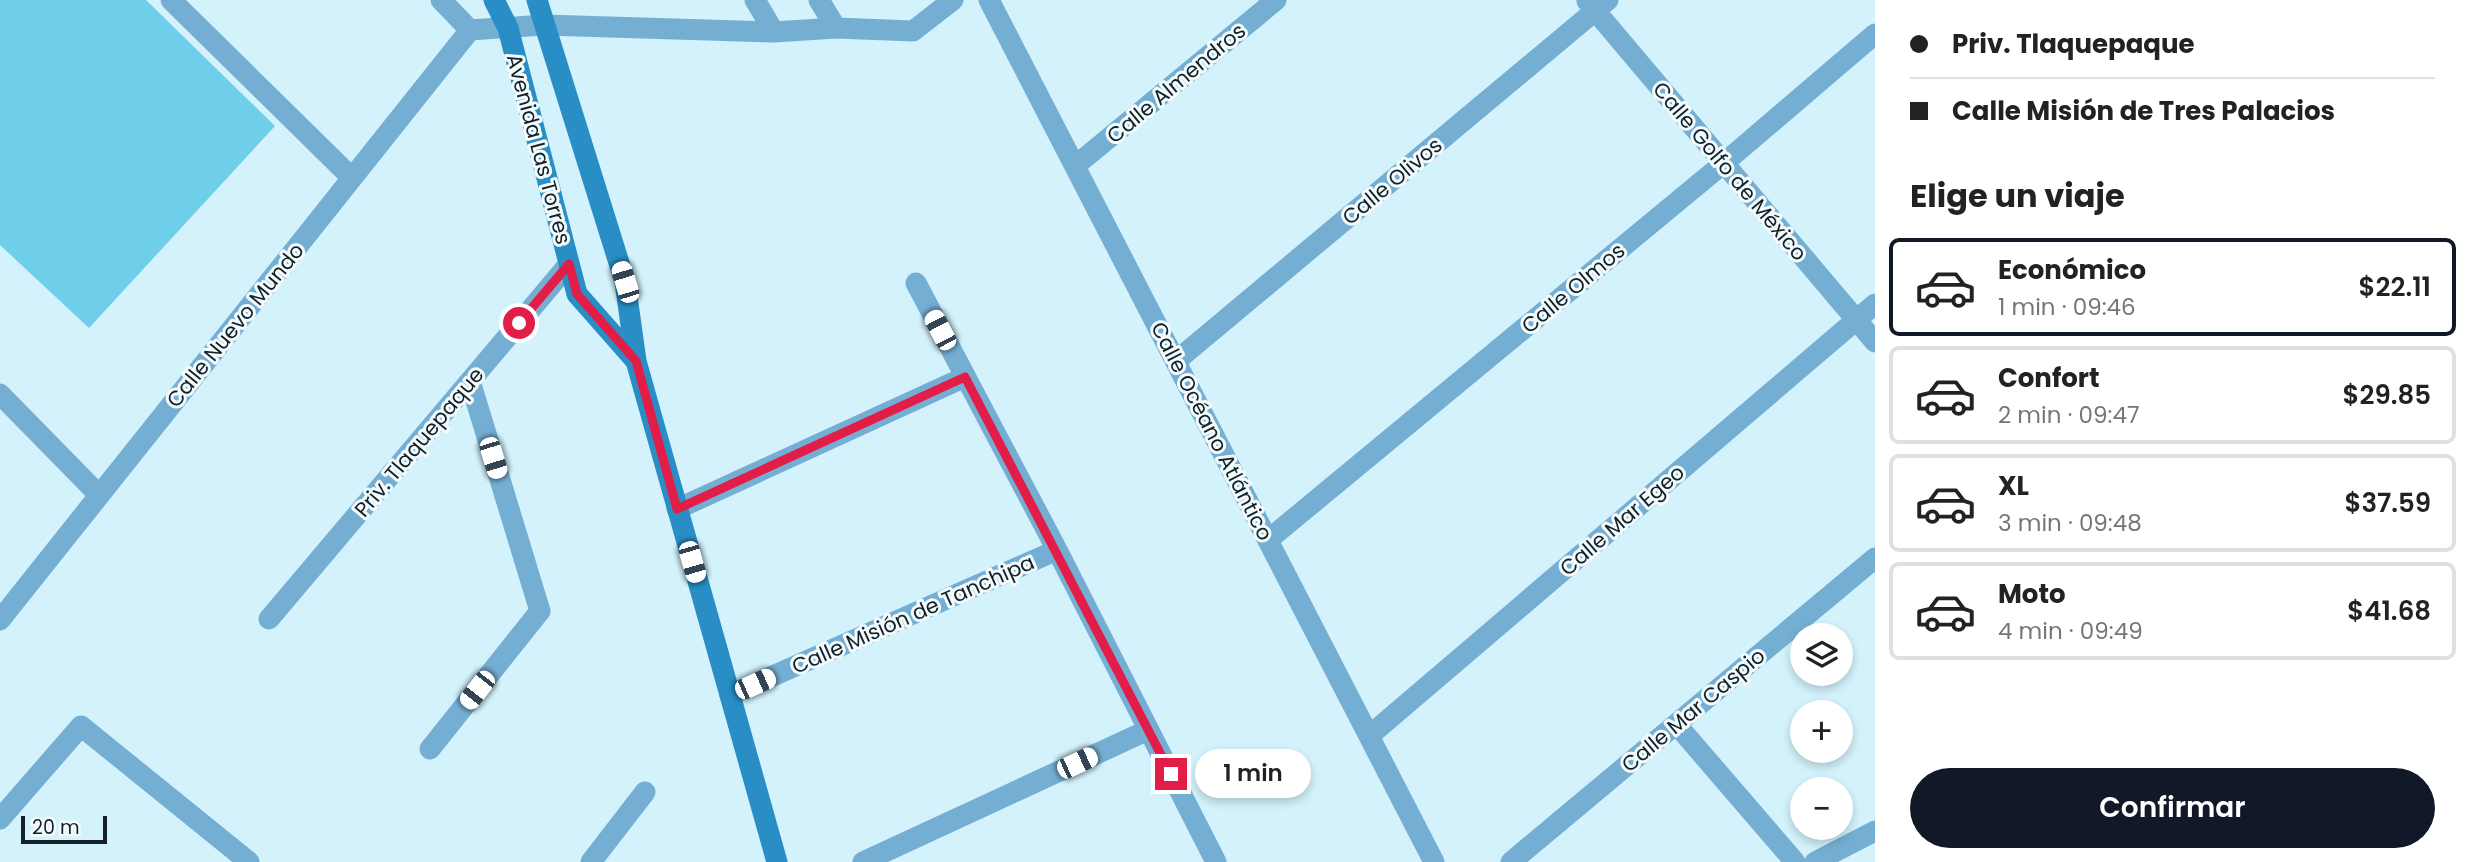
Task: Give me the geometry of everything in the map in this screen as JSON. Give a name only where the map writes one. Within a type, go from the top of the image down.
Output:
[{"type":"street","points":[[171,0],[352,178]]},
{"type":"street","points":[[441,0],[470,30],[544,25],[774,32],[836,28],[913,31],[953,0]]},
{"type":"street","name":"Avenida Las Torres","points":[[494,0],[508,28],[577,294],[636,361]]},
{"type":"street","name":"Avenida Las Torres","points":[[537,0],[625,282],[636,361],[777,862]]},
{"type":"street","points":[[755,0],[774,32]]},
{"type":"street","points":[[819,0],[836,28]]},
{"type":"street","name":"Calle Océano Atlántico","points":[[989,0],[1434,862]]},
{"type":"street","name":"Calle Almendros","points":[[1075,166],[1276,0]]},
{"type":"street","name":"Calle Golfo de México","points":[[1596,4],[1724,163],[1875,342]]},
{"type":"street","name":"Calle Olivos","points":[[1176,361],[1596,4]]},
{"type":"street","name":"Calle Nuevo Mundo","points":[[0,620],[470,30]]},
{"type":"street","name":"Calle Olmos","points":[[1268,540],[1724,163],[1875,34]]},
{"type":"street","name":"Priv. Tlaquepaque","points":[[269,620],[569,264]]},
{"type":"street","points":[[916,283],[1057,550],[1216,862]]},
{"type":"street","name":"Calle Mar Egeo","points":[[1369,736],[1875,304]]},
{"type":"street","points":[[677,509],[965,377]]},
{"type":"street","points":[[430,748],[540,611],[470,381]]},
{"type":"street","points":[[0,394],[99,495]]},
{"type":"street","name":"Calle Misión de Tanchipa","points":[[730,695],[1057,550]]},
{"type":"street","name":"Calle Mar Caspio","points":[[1511,862],[1875,558]]},
{"type":"street","points":[[1677,725],[1795,862]]},
{"type":"street","points":[[0,819],[81,726],[249,862]]},
{"type":"street","points":[[863,862],[1148,730]]},
{"type":"street","points":[[591,862],[645,792]]},
{"type":"street","points":[[1815,862],[1875,831]]},
{"type":"shaded area","points":[[0,0],[146,0],[275,126],[89,328],[0,245]]},
{"type":"route","points":[[519,323],[569,264],[577,294],[636,361],[677,509],[965,377],[1171,774]]}]
